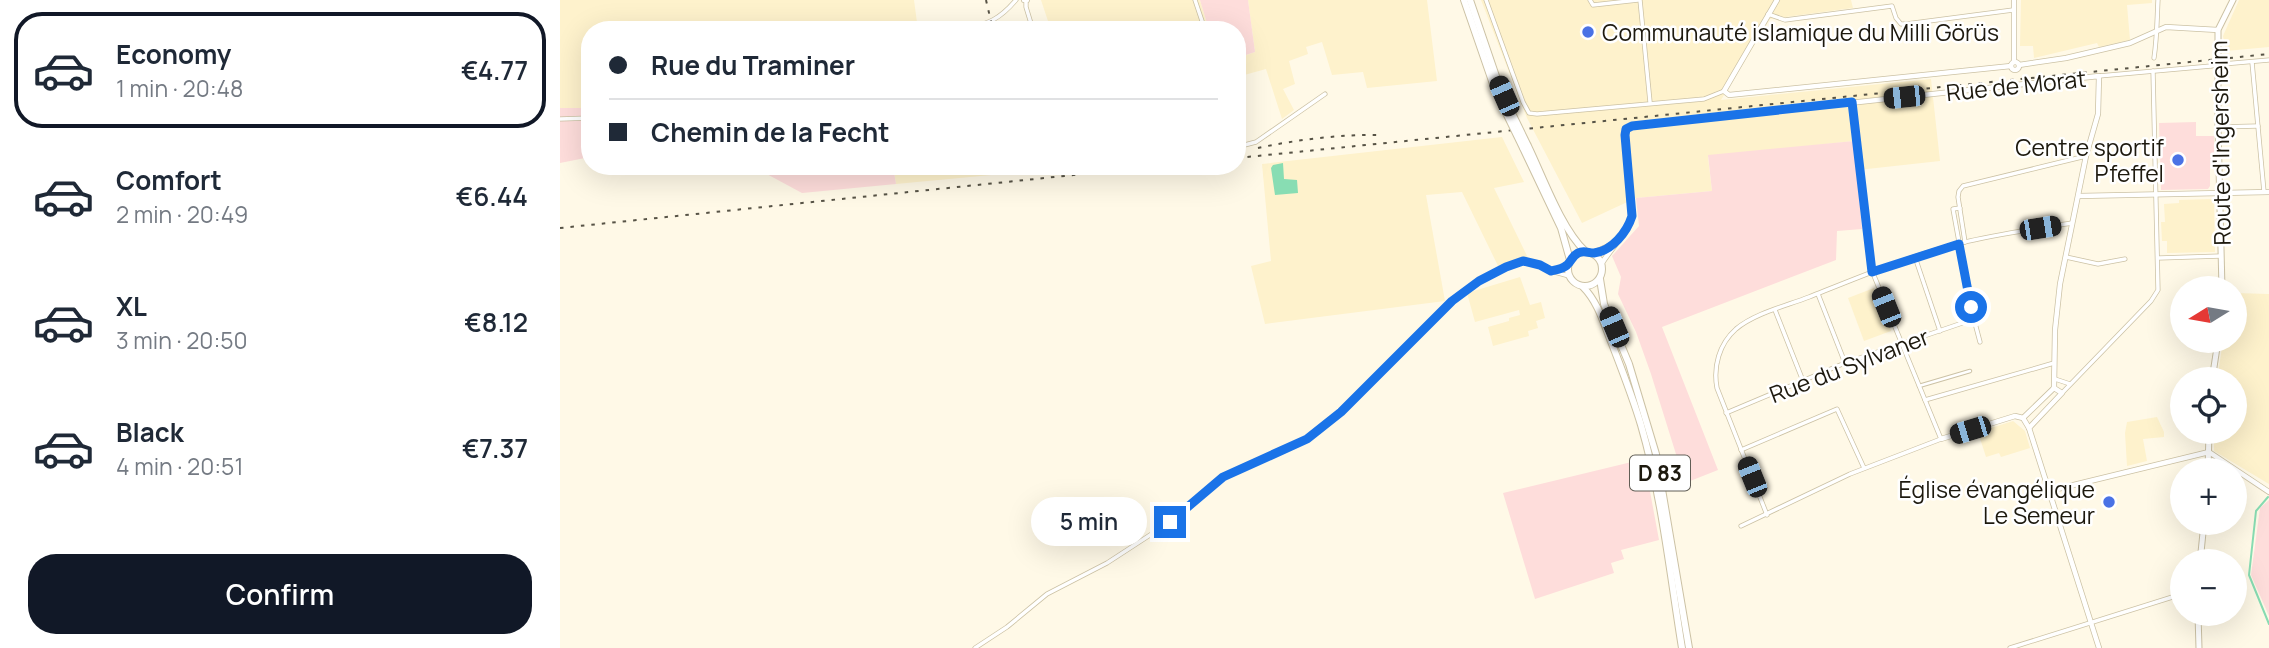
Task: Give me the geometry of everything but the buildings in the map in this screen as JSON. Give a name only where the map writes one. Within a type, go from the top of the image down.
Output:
[{"type":"main road","points":[[1464,0],[1490,74],[1561,228],[1569,262],[1569,276],[1583,287],[1592,285],[1600,279],[1602,263],[1576,241],[1525,147]]},
{"type":"main road","points":[[1470,0],[1508,110]]},
{"type":"main road","points":[[2223,0],[2228,9]]},
{"type":"main road","name":"Route d'Ingersheim","points":[[2222,276],[2218,30],[2233,0]]},
{"type":"main road","points":[[1569,262],[1579,253],[1589,252]]},
{"type":"main road","name":"D 83","points":[[1600,279],[1604,304],[1623,349],[1648,424],[1662,484],[1689,648]]},
{"type":"main road","name":"D 83","points":[[1583,287],[1598,308],[1641,426],[1655,486],[1682,648]]},
{"type":"main road","points":[[2209,444],[2209,458]]},
{"type":"main road","points":[[2198,626],[2199,648]]},
{"type":"street","points":[[994,21],[1016,0]]},
{"type":"street","points":[[1026,0],[1030,21]]},
{"type":"street","points":[[1195,0],[1202,21]]},
{"type":"street","points":[[1486,0],[1523,102],[1529,113],[1537,114],[1704,99],[1724,91],[1777,0]]},
{"type":"street","points":[[1590,0],[1593,5],[1639,0],[1650,103]]},
{"type":"street","points":[[2014,0],[2015,65]]},
{"type":"street","points":[[2154,58],[2158,0]]},
{"type":"street","points":[[1769,14],[1785,20],[1892,6],[1896,18],[1901,24],[1906,24],[2014,10]]},
{"type":"street","points":[[1724,91],[1732,96],[2015,65],[2066,58],[2130,43],[2147,37],[2158,29],[2172,27],[2218,30]]},
{"type":"street","name":"Rue de Morat","points":[[1602,263],[1629,227],[1632,216],[1625,135],[1628,127],[2269,60]]},
{"type":"street","points":[[2079,197],[2267,192],[2252,62]]},
{"type":"street","points":[[2029,428],[2156,295],[2159,285],[2159,258],[2153,71]]},
{"type":"street","points":[[2024,418],[2054,388],[2056,313],[2086,156],[2098,114],[2099,76]]},
{"type":"street","points":[[1246,145],[1256,142],[1325,94]]},
{"type":"street","points":[[1852,102],[1872,272],[1941,439]]},
{"type":"street","points":[[560,119],[581,118]]},
{"type":"street","points":[[2218,128],[2258,125]]},
{"type":"street","points":[[1965,242],[1958,197],[1960,188],[2086,156]]},
{"type":"street","points":[[1960,208],[1954,209],[1959,244],[1980,342]]},
{"type":"street","points":[[1768,515],[1718,393],[1715,378],[1718,357],[1735,329],[1775,310],[1915,257],[1965,242],[2074,222]]},
{"type":"street","points":[[1589,252],[1614,244]]},
{"type":"street","points":[[2159,258],[2221,256]]},
{"type":"street","points":[[1915,257],[1940,331]]},
{"type":"street","points":[[2066,257],[2098,264],[2125,259]]},
{"type":"street","points":[[975,648],[1007,627],[1047,594],[1107,564],[1170,522],[1223,477],[1307,439],[1324,427],[1452,301],[1479,281],[1523,261],[1569,276]]},
{"type":"street","points":[[1551,271],[1569,262]]},
{"type":"street","points":[[1818,293],[1845,363]]},
{"type":"street","points":[[1775,310],[1803,381]]},
{"type":"street","name":"Rue du Sylvaner","points":[[1726,413],[1845,363],[1974,319]]},
{"type":"street","points":[[1925,401],[2054,363]]},
{"type":"street","points":[[1919,386],[1970,371]]},
{"type":"street","points":[[2054,379],[2070,384]]},
{"type":"street","points":[[2054,388],[2062,393]]},
{"type":"street","points":[[1741,450],[1837,409],[1864,468]]},
{"type":"street","points":[[1741,526],[1864,468],[1941,439],[2015,416],[2024,418]]},
{"type":"street","points":[[2024,418],[2099,648]]},
{"type":"street","points":[[2049,491],[2209,453],[2269,492]]},
{"type":"street","points":[[2010,648],[2170,598]]},
{"type":"shaded area","points":[[560,0],[914,0],[917,21],[581,21],[581,108],[560,108]]},
{"type":"shaded area","points":[[1041,0],[1200,0],[1206,21],[1048,21]]},
{"type":"shaded area","points":[[1200,0],[1248,0],[1255,52],[1246,55],[1246,21],[1206,21]]},
{"type":"shaded area","points":[[1248,0],[1427,0],[1437,81],[1367,88],[1363,72],[1332,75],[1322,42],[1306,47],[1308,54],[1289,61],[1295,84],[1283,89],[1294,110],[1282,119],[1266,69],[1246,75],[1246,55],[1255,52]]},
{"type":"shaded area","points":[[1481,0],[1851,0],[1853,8],[1770,19],[1721,100],[1931,79],[1940,161],[1858,170],[1854,141],[1708,157],[1712,191],[1636,198],[1582,223],[1527,118]]},
{"type":"shaded area","points":[[2021,0],[2152,0],[2152,3],[2127,5],[2130,40],[2099,47],[2097,43],[2034,58],[2033,46],[2020,46]]},
{"type":"shaded area","points":[[2239,0],[2269,0],[2269,47],[2226,51],[2223,36]]},
{"type":"shaded area","points":[[560,108],[581,108],[581,159],[560,163]]},
{"type":"shaded area","name":"Centre sportif Pfeffel","points":[[2196,122],[2196,136],[2214,136],[2210,186],[2208,189],[2161,190],[2159,123]]},
{"type":"shaded area","points":[[1502,137],[1524,182],[1494,188],[1530,262],[1501,272],[1462,192],[1426,195],[1445,301],[1265,324],[1251,266],[1271,261],[1262,164]]},
{"type":"shaded area","points":[[1854,141],[1862,229],[1837,231],[1836,260],[1662,327],[1718,470],[1685,483],[1651,374],[1636,332],[1618,294],[1621,277],[1612,256],[1639,226],[1636,198],[1712,191],[1708,155]]},
{"type":"shaded area","points":[[1283,163],[1284,179],[1297,180],[1298,193],[1275,195],[1271,168]]},
{"type":"shaded area","points":[[769,175],[894,175],[896,184],[802,193]]},
{"type":"shaded area","points":[[894,175],[992,175],[896,184]]},
{"type":"shaded area","points":[[2212,199],[2215,252],[2167,253],[2167,241],[2162,241],[2164,204],[2179,203],[2179,200]]},
{"type":"shaded area","points":[[1520,277],[1530,305],[1541,302],[1545,318],[1536,321],[1538,328],[1528,331],[1529,336],[1493,346],[1488,327],[1520,315],[1519,310],[1475,322],[1467,293]]},
{"type":"shaded area","points":[[1874,288],[1891,331],[1864,341],[1848,298]]},
{"type":"shaded area","points":[[2247,293],[2269,294],[2269,484],[2247,471],[2247,458],[2226,458],[2214,451],[2214,444],[2247,444],[2247,367],[2219,367],[2221,354],[2247,354]]},
{"type":"shaded area","points":[[2157,417],[2164,437],[2143,439],[2147,461],[2127,466],[2127,422]]},
{"type":"shaded area","points":[[2013,421],[2025,431],[2030,448],[2001,457],[1999,453],[1986,457],[1978,432]]},
{"type":"shaded area","points":[[1644,459],[1659,540],[1621,550],[1624,559],[1611,563],[1614,573],[1535,599],[1503,493]]},
{"type":"shaded area","points":[[2269,500],[2269,616],[2251,575],[2260,508]]},
{"type":"waterway","points":[[2268,497],[2256,511],[2249,575],[2269,624]]},
{"type":"railway","points":[[986,0],[991,21]]},
{"type":"railway","points":[[1246,157],[2269,54]]},
{"type":"railway","points":[[1258,148],[1319,138],[1380,135]]},
{"type":"railway","points":[[560,228],[1074,175]]},
{"type":"place","name":"Communauté islamique du Milli Görüs","points":[[1588,32]]},
{"type":"place","name":"Centre sportif Pfeffel","points":[[2178,160]]},
{"type":"place","name":"Église évangélique Le Semeur","points":[[2109,502]]},
{"type":"route","points":[[1170,522],[1223,477],[1307,439],[1324,427],[1452,301],[1479,281],[1523,261],[1551,271],[1568,265],[1579,253],[1593,253],[1614,244],[1629,227],[1632,216],[1625,135],[1628,127],[1852,102],[1872,272],[1959,244],[1971,307]]}]
